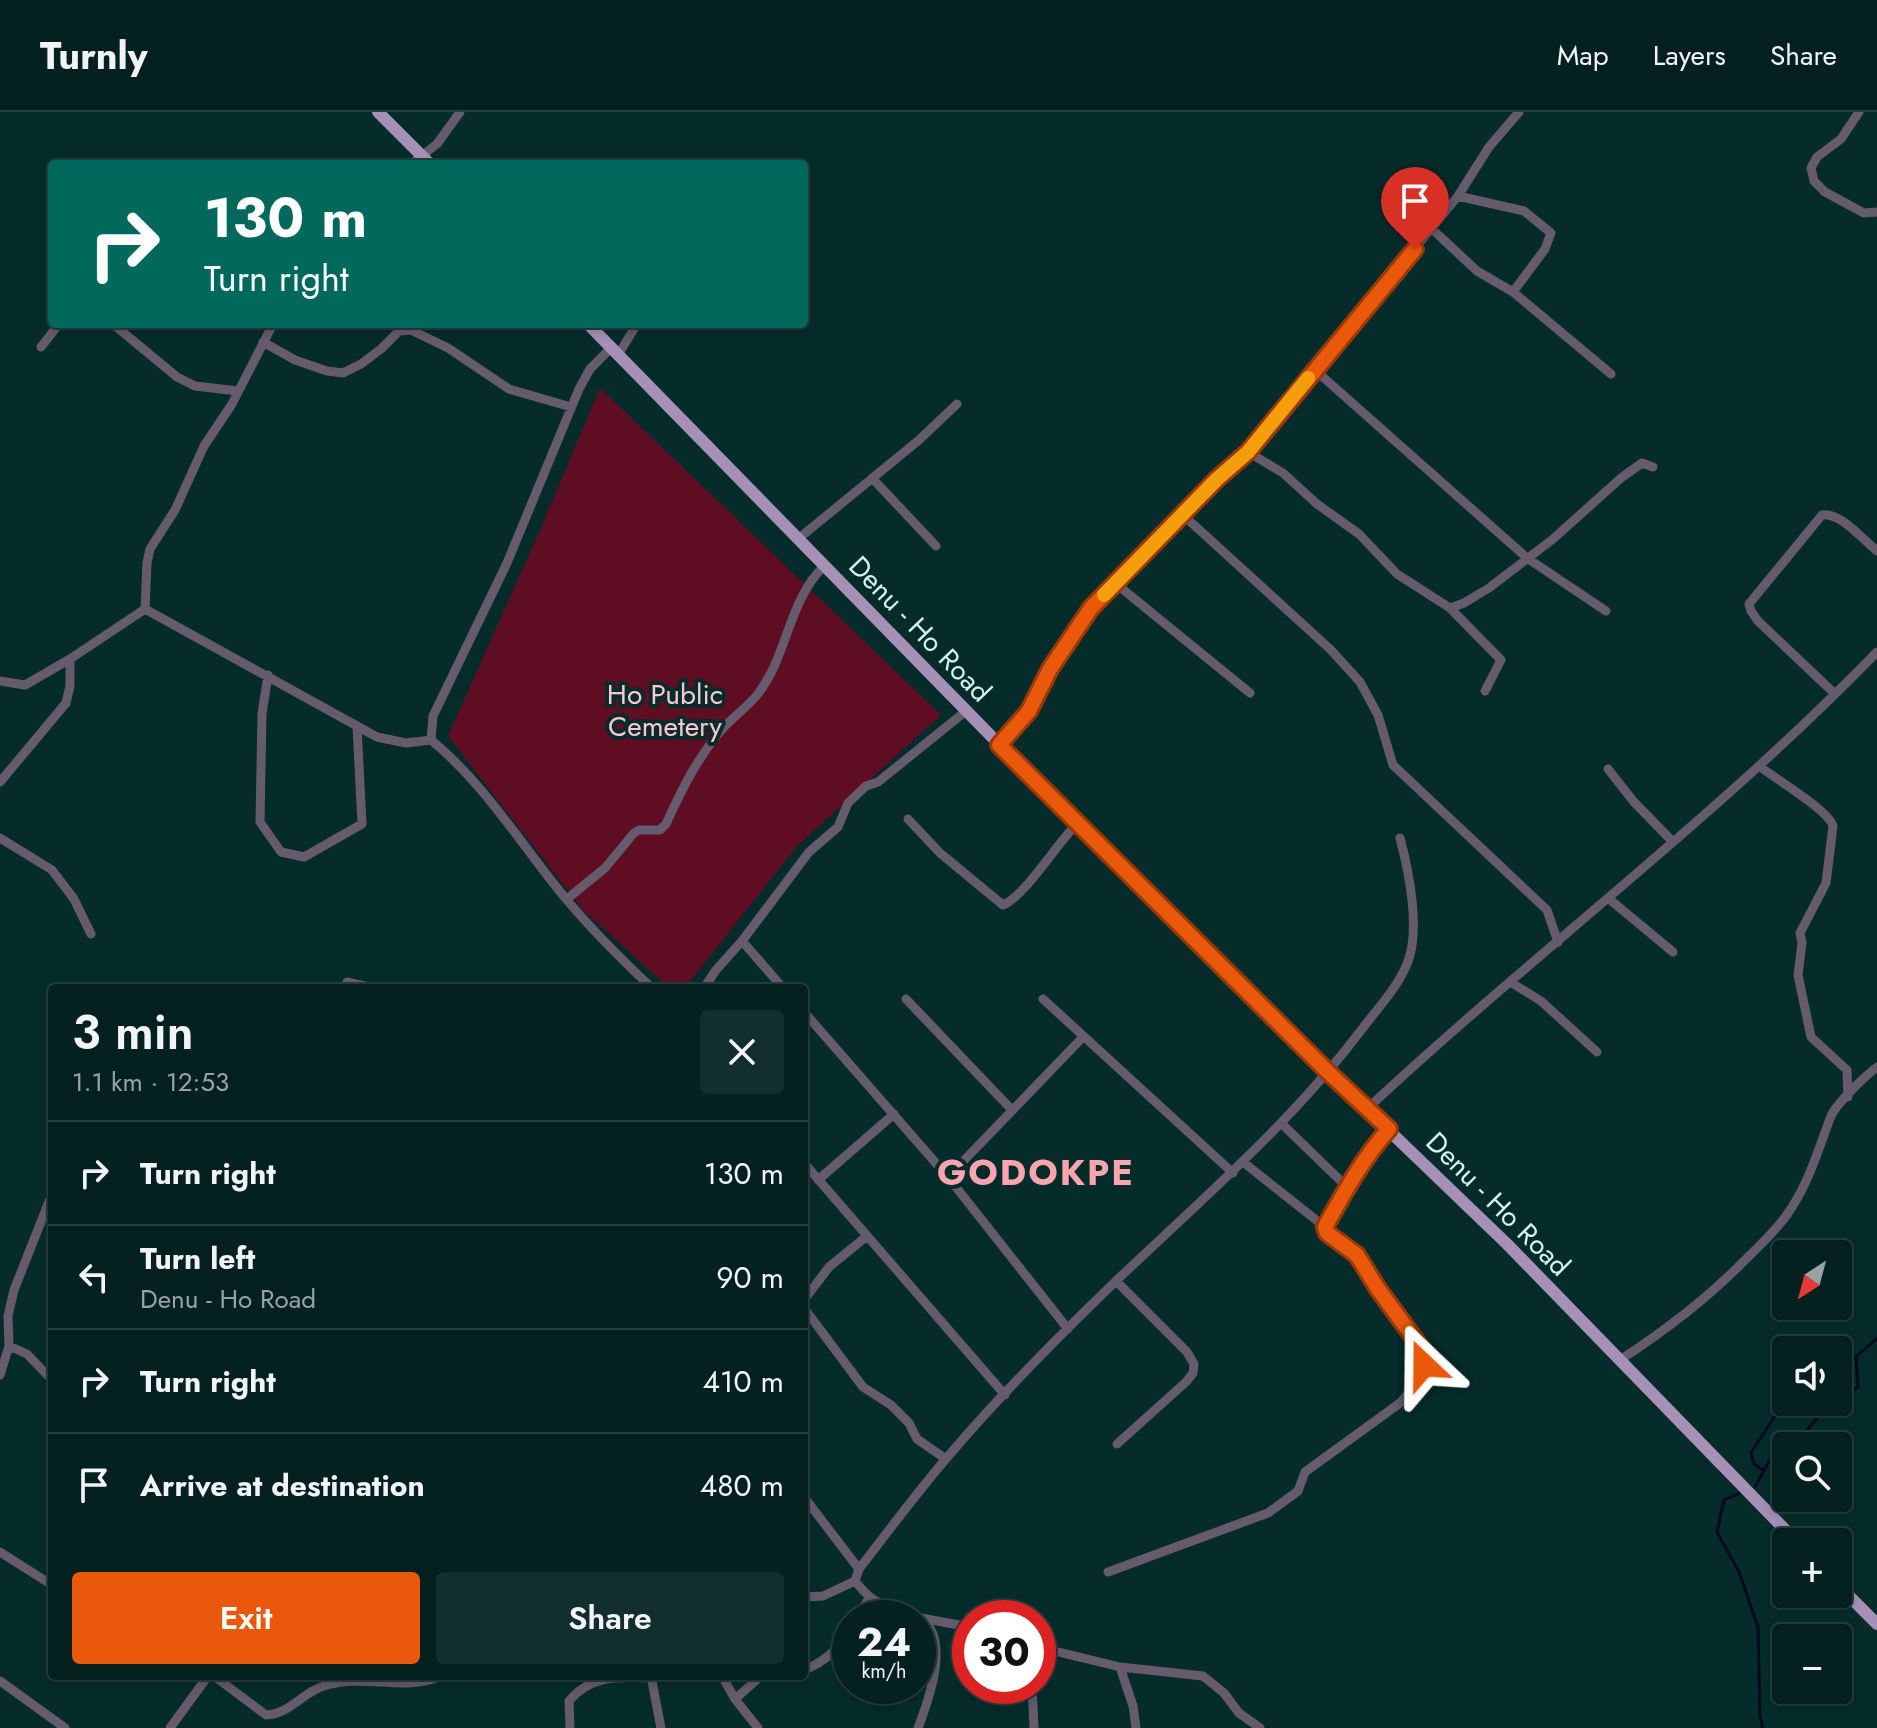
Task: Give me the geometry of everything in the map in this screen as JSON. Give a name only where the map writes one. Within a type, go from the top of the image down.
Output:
[{"type":"main road","points":[[378,112],[420,160]]},
{"type":"main road","name":"Denu - Ho Road","points":[[592,328],[1077,824],[1507,1244],[1783,1528]]},
{"type":"main road","points":[[1852,1599],[1877,1624]]},
{"type":"street","points":[[422,160],[460,112]]},
{"type":"street","points":[[999,745],[1029,711],[1050,669],[1091,608],[1217,479],[1248,452],[1432,229],[1458,196],[1489,147],[1519,112]]},
{"type":"street","points":[[1859,112],[1841,139],[1817,157],[1811,168],[1814,181],[1825,192],[1864,213],[1877,212]]},
{"type":"street","points":[[1458,196],[1524,211],[1551,233],[1545,249],[1513,292]]},
{"type":"street","points":[[1432,229],[1477,271],[1513,292],[1611,374]]},
{"type":"street","points":[[41,347],[56,328]]},
{"type":"street","points":[[118,328],[177,377],[195,386],[238,391]]},
{"type":"street","points":[[145,609],[150,549],[187,489],[204,446],[238,391],[271,328]]},
{"type":"street","points":[[431,740],[433,716],[507,563],[571,407],[590,369],[615,351],[634,328]]},
{"type":"street","points":[[263,342],[295,360],[343,373],[371,357],[399,331],[411,330],[448,348],[509,389],[571,407]]},
{"type":"street","points":[[1315,370],[1527,558],[1606,611]]},
{"type":"street","points":[[798,539],[957,404]]},
{"type":"street","points":[[1248,452],[1283,473],[1317,504],[1359,534],[1397,574],[1450,608],[1501,660],[1485,691]]},
{"type":"street","points":[[1450,608],[1472,599],[1553,539],[1642,463],[1653,467]]},
{"type":"street","points":[[872,478],[936,546]]},
{"type":"street","points":[[1183,515],[1331,650],[1360,682],[1378,715],[1393,765],[1547,910],[1558,942]]},
{"type":"street","points":[[1834,693],[1758,621],[1749,604],[1822,515],[1837,517],[1877,551]]},
{"type":"street","points":[[567,899],[605,868],[634,833],[660,830],[666,824],[689,775],[726,726],[757,695],[774,665],[800,596],[810,579],[824,566]]},
{"type":"street","points":[[1115,583],[1250,693]]},
{"type":"street","points":[[0,681],[25,685],[145,609]]},
{"type":"street","points":[[145,609],[377,737],[406,743],[431,740],[456,761],[567,899],[616,955],[648,984]]},
{"type":"street","points":[[1367,1109],[1449,1033],[1512,983],[1759,766],[1877,652]]},
{"type":"street","points":[[0,782],[66,703],[70,686],[70,659]]},
{"type":"street","points":[[268,675],[262,714],[260,822],[281,852],[304,857],[362,824],[357,726]]},
{"type":"street","points":[[707,984],[809,852],[838,827],[848,803],[966,711]]},
{"type":"street","points":[[1759,766],[1820,808],[1833,826],[1826,883],[1800,933],[1802,943],[1798,975],[1811,1037],[1847,1070],[1848,1097]]},
{"type":"street","points":[[1608,769],[1634,802],[1673,842]]},
{"type":"street","points":[[908,819],[940,853],[1003,905],[1009,903],[1032,880],[1049,854],[1077,824]]},
{"type":"street","points":[[0,838],[52,870],[74,899],[91,934]]},
{"type":"street","points":[[808,1597],[823,1596],[855,1581],[859,1569],[946,1459],[1005,1395],[1116,1281],[1233,1173],[1329,1073],[1385,999],[1408,961],[1412,935],[1411,897],[1400,838]]},
{"type":"street","points":[[1608,898],[1673,952]]},
{"type":"street","points":[[742,941],[780,984]]},
{"type":"street","points":[[347,982],[356,984]]},
{"type":"street","points":[[1512,983],[1552,1009],[1597,1052]]},
{"type":"street","points":[[906,999],[1012,1110]]},
{"type":"street","points":[[1043,999],[1233,1173]]},
{"type":"street","points":[[808,1017],[948,1177],[1068,1329]]},
{"type":"street","points":[[948,1177],[1083,1037]]},
{"type":"street","points":[[1620,1360],[1686,1315],[1767,1239],[1787,1215],[1804,1184],[1829,1129],[1832,1114],[1877,1067]]},
{"type":"street","points":[[818,1180],[894,1114]]},
{"type":"street","points":[[1282,1124],[1347,1187]]},
{"type":"street","points":[[1325,1227],[1373,1147],[1389,1129]]},
{"type":"street","points":[[1108,1572],[1268,1513],[1298,1491],[1305,1472],[1400,1403],[1414,1386],[1424,1365],[1425,1353],[1357,1255],[1243,1162]]},
{"type":"street","points":[[808,1168],[1005,1395]]},
{"type":"street","points":[[0,1375],[9,1346],[8,1316],[14,1290],[48,1204]]},
{"type":"street","points":[[808,1295],[829,1267],[867,1236]]},
{"type":"street","points":[[1116,1281],[1187,1352],[1194,1364],[1193,1373],[1186,1382],[1117,1444]]},
{"type":"street","points":[[808,1313],[863,1387],[891,1405],[909,1423],[917,1439],[946,1459]]},
{"type":"street","points":[[9,1346],[27,1354],[48,1376]]},
{"type":"street","points":[[808,1502],[859,1569]]},
{"type":"street","points":[[0,1552],[48,1582]]},
{"type":"street","points":[[855,1581],[872,1600]]},
{"type":"street","points":[[1056,1651],[1120,1667],[1203,1676],[1224,1693],[1239,1713],[1260,1728]]},
{"type":"street","points":[[808,1668],[832,1655]]},
{"type":"street","points":[[1120,1667],[1133,1706],[1136,1728]]},
{"type":"street","points":[[170,1728],[205,1680]]},
{"type":"street","points":[[219,1680],[266,1715],[280,1714],[311,1691],[326,1685],[363,1680]]},
{"type":"street","points":[[376,1680],[399,1684],[431,1680]]},
{"type":"street","points":[[570,1728],[569,1701],[576,1692],[596,1680]]},
{"type":"street","points":[[652,1680],[661,1728]]},
{"type":"street","points":[[724,1680],[758,1728]]},
{"type":"street","points":[[735,1699],[756,1680]]},
{"type":"street","points":[[0,1681],[65,1728]]},
{"type":"street","points":[[918,1728],[926,1704]]},
{"type":"street","points":[[1033,1704],[1034,1728]]},
{"type":"street","points":[[266,1715],[266,1728]]},
{"type":"green space","name":"Ho Public Cemetery","points":[[600,388],[941,715],[797,846],[688,984],[665,984],[583,910],[448,736]]},
{"type":"waterway","points":[[1806,1432],[1817,1418],[1858,1387],[1856,1357],[1877,1338]]},
{"type":"waterway","points":[[1852,1358],[1856,1357]]},
{"type":"waterway","points":[[1764,1471],[1754,1464],[1751,1453],[1775,1416]]},
{"type":"waterway","points":[[1755,1487],[1772,1459]]},
{"type":"waterway","points":[[1740,1493],[1724,1500],[1717,1532],[1739,1572],[1758,1627],[1760,1716],[1763,1728]]},
{"type":"slow traffic","points":[[1104,595],[1217,479],[1248,452],[1308,378]]},
{"type":"district","name":"GODOKPE","points":[[1036,1172]]},
{"type":"route","points":[[1415,249],[1248,452],[1217,479],[1091,608],[1050,669],[1029,711],[999,745],[1389,1129],[1373,1147],[1325,1227],[1327,1233],[1357,1255],[1368,1269],[1378,1289],[1425,1353],[1424,1365]]}]
